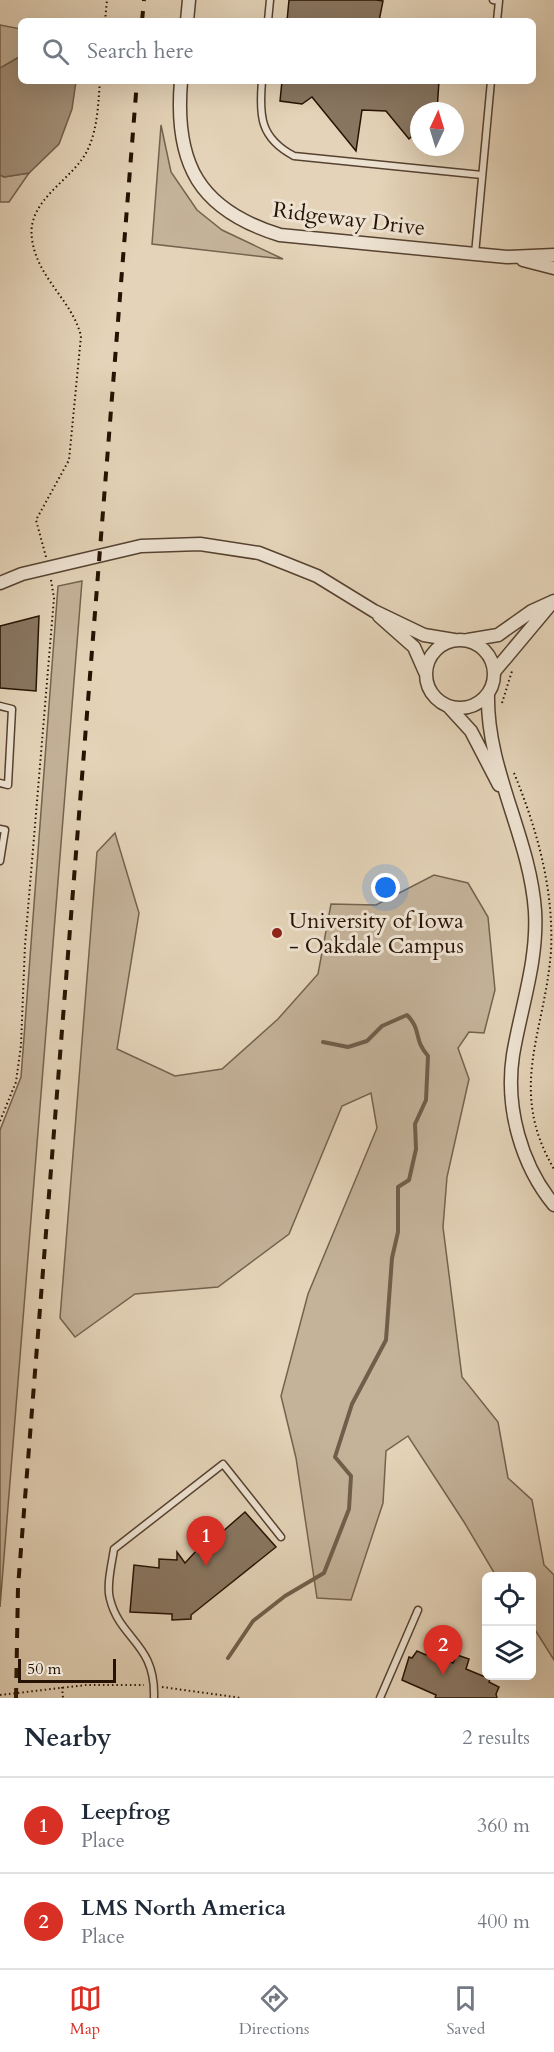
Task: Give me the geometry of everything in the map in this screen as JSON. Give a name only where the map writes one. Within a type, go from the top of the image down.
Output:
[{"type":"street","points":[[187,18],[189,0]]},
{"type":"street","name":"Ridgeway Drive","points":[[182,84],[181,135],[188,165],[204,189],[227,211],[249,225],[280,235],[475,254],[554,255]]},
{"type":"street","name":"Ridgeway Drive","points":[[507,256],[554,267]]},
{"type":"street","points":[[0,583],[22,574],[141,546],[200,544],[259,553],[317,576],[374,610],[424,635],[454,640],[498,635],[532,611],[553,602]]},
{"type":"street","points":[[0,574],[22,574]]},
{"type":"street","points":[[553,602],[494,672],[488,694],[489,724],[507,799],[522,843],[535,911],[531,975],[513,1057],[511,1084],[513,1112],[528,1164],[543,1192],[554,1205]]},
{"type":"street","points":[[374,610],[414,647],[425,672],[429,690],[436,699],[448,706],[471,731],[507,799]]},
{"type":"street","points":[[425,672],[429,658],[436,649],[454,640]]},
{"type":"street","points":[[467,640],[486,651],[494,672]]},
{"type":"street","points":[[448,706],[469,707],[488,694]]},
{"type":"lane","points":[[268,18],[270,0]]},
{"type":"lane","points":[[493,0],[499,0],[497,18]]},
{"type":"lane","points":[[262,84],[261,118],[278,147],[294,156],[482,176]]},
{"type":"lane","points":[[475,254],[491,84]]},
{"type":"lane","points":[[0,706],[12,709],[8,785],[0,783]]},
{"type":"lane","points":[[0,829],[5,830],[0,861]]},
{"type":"lane","points":[[154,1698],[153,1671],[148,1657],[117,1615],[109,1598],[114,1549],[222,1464],[281,1537]]},
{"type":"lane","points":[[381,1698],[418,1610]]},
{"type":"path","points":[[105,18],[107,0]]},
{"type":"path","points":[[0,1121],[16,1082],[21,1045],[25,945],[54,598],[36,520],[69,460],[81,336],[76,317],[46,279],[31,237],[34,219],[45,198],[71,173],[88,150],[96,129],[100,84]]},
{"type":"path","points":[[549,968],[554,969]]},
{"type":"path","points":[[0,1695],[62,1687],[63,1698]]},
{"type":"shaded area","points":[[0,25],[18,28],[18,58],[0,68]]},
{"type":"shaded area","points":[[18,58],[18,84],[76,84],[72,109],[59,144],[29,173],[4,177],[0,175],[0,68]]},
{"type":"shaded area","points":[[161,125],[171,172],[197,210],[222,230],[283,259],[152,244]]},
{"type":"shaded area","points":[[29,173],[9,202],[0,202],[0,175],[4,177]]},
{"type":"shaded area","points":[[82,581],[0,1607],[0,1130],[21,1077],[58,586]]},
{"type":"shaded area","points":[[115,833],[139,913],[117,1049],[175,1076],[222,1069],[278,1019],[318,974],[331,904],[376,905],[434,875],[468,883],[488,917],[495,990],[484,1033],[469,1032],[458,1048],[469,1079],[447,1177],[443,1227],[462,1377],[498,1422],[508,1478],[532,1500],[544,1565],[554,1575],[554,1660],[536,1631],[536,1572],[494,1572],[408,1436],[386,1451],[383,1503],[351,1600],[317,1598],[296,1458],[281,1396],[308,1294],[377,1128],[371,1093],[342,1106],[289,1234],[218,1287],[135,1294],[75,1337],[60,1318],[97,852]]},
{"type":"building","points":[[289,0],[383,1],[380,18],[287,18]]},
{"type":"building","points":[[282,84],[439,84],[438,102],[410,102],[409,139],[386,111],[362,110],[356,151],[312,97],[302,104],[280,101]]},
{"type":"building","points":[[39,616],[36,691],[0,688],[0,626]]},
{"type":"building","points":[[245,1512],[276,1547],[191,1615],[191,1619],[172,1620],[172,1614],[130,1612],[134,1565],[159,1568],[159,1559],[177,1560],[177,1552],[185,1563],[210,1536],[213,1540]]},
{"type":"building","points":[[417,1651],[426,1655],[427,1652],[453,1663],[457,1655],[469,1659],[466,1669],[482,1676],[482,1680],[490,1680],[489,1682],[499,1687],[497,1698],[435,1698],[436,1695],[402,1680],[409,1657],[412,1658]]},
{"type":"waterway","points":[[228,1658],[253,1621],[285,1596],[324,1573],[349,1509],[351,1476],[335,1457],[352,1404],[386,1340],[392,1258],[398,1232],[398,1187],[409,1180],[416,1149],[415,1124],[426,1100],[428,1056],[420,1045],[412,1020],[407,1015],[382,1026],[367,1041],[348,1047],[323,1042]]},
{"type":"railway","points":[[142,18],[144,0]]},
{"type":"railway","points":[[16,1698],[18,1587],[137,84]]},
{"type":"place","name":"University of Iowa - Oakdale Campus","points":[[277,933]]},
{"type":"place","name":"Leepfrog","points":[[206,1566]]},
{"type":"place","name":"LMS North America","points":[[443,1675]]}]
